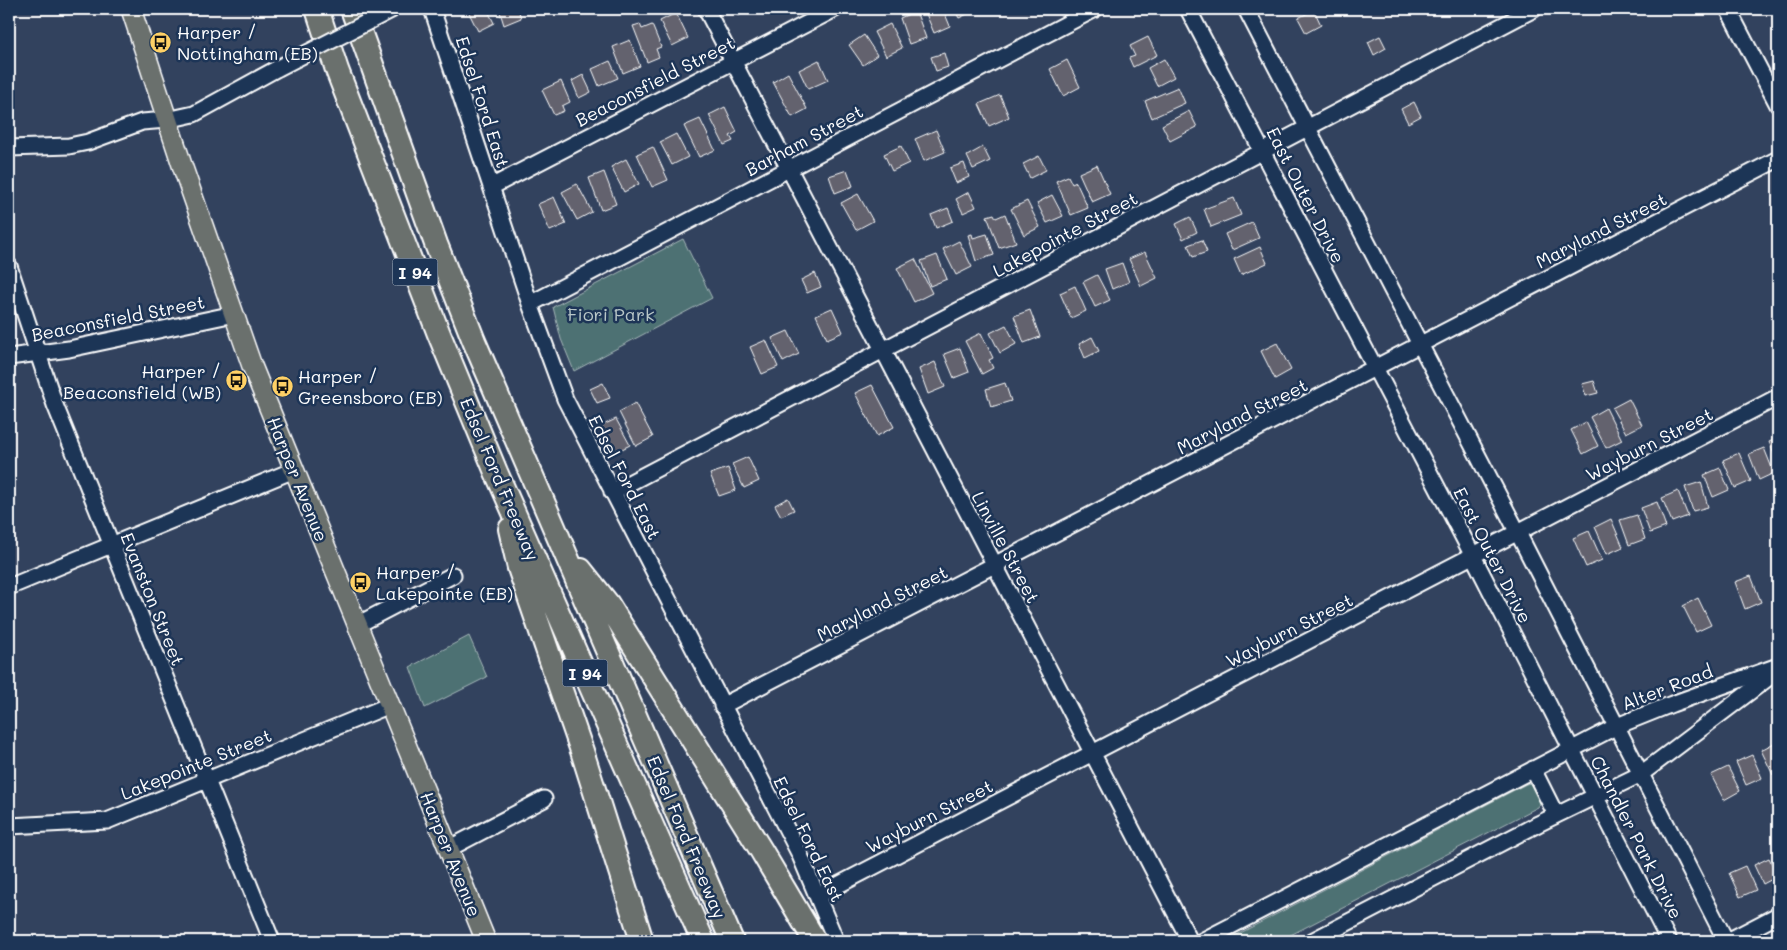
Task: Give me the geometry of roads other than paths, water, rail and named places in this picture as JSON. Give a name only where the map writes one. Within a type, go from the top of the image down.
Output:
[{"type":"highway","name":"Edsel Ford Freeway","points":[[316,9],[337,70],[439,334],[496,472],[703,941]]},
{"type":"highway","name":"Edsel Ford Freeway","points":[[352,9],[436,244],[474,340],[732,941]]},
{"type":"highway","points":[[496,472],[519,568],[582,751],[642,941]]},
{"type":"highway","points":[[563,548],[608,604],[756,842],[815,941]]},
{"type":"main road","name":"Harper Avenue","points":[[131,9],[167,120],[252,366],[486,941]]},
{"type":"street","points":[[9,148],[69,146],[88,142],[142,122],[167,120],[194,114],[393,9]]},
{"type":"street","name":"Edsel Ford East","points":[[432,9],[530,304],[565,399],[799,853],[836,941]]},
{"type":"street","name":"Linville Street","points":[[706,9],[1190,941]]},
{"type":"street","name":"Beaconsfield Street","points":[[492,186],[835,9]]},
{"type":"street","name":"Barham Street","points":[[530,304],[1095,9]]},
{"type":"street","name":"East Outer Drive","points":[[1188,9],[1572,749]]},
{"type":"street","name":"East Outer Drive","points":[[1246,9],[1518,532],[1641,774]]},
{"type":"street","name":"Lakepointe Street","points":[[612,492],[1534,9]]},
{"type":"street","points":[[1728,9],[1778,105]]},
{"type":"street","name":"Maryland Street","points":[[722,706],[1778,159]]},
{"type":"street","name":"Evanston Street","points":[[9,266],[55,405],[205,780],[272,941]]},
{"type":"street","name":"Beaconsfield Street","points":[[9,357],[69,349],[234,314]]},
{"type":"street","name":"Wayburn Street","points":[[817,896],[1778,398]]},
{"type":"street","points":[[9,587],[294,470]]},
{"type":"street","points":[[357,625],[453,575]]},
{"type":"street","name":"Alter Road","points":[[1572,749],[1617,726],[1778,666]]},
{"type":"street","points":[[1312,941],[1556,815],[1641,774],[1778,670]]},
{"type":"street","name":"Lakepointe Street","points":[[9,826],[106,821],[390,705]]},
{"type":"street","points":[[1202,941],[1572,749]]},
{"type":"street","name":"Chandler Park Drive","points":[[1572,749],[1669,941]]},
{"type":"street","points":[[1533,769],[1556,815]]},
{"type":"street","name":"Chandler Park Drive","points":[[1641,774],[1727,941]]},
{"type":"street","points":[[448,849],[544,799]]},
{"type":"street","points":[[1727,941],[1778,915]]},
{"type":"place","name":"Harper / Nottingham (EB)","points":[[161,42]]},
{"type":"place","name":"Harper / Beaconsfield (WB)","points":[[237,381]]},
{"type":"place","name":"Harper / Greensboro (EB)","points":[[282,386]]},
{"type":"place","name":"Harper / Lakepointe (EB)","points":[[360,582]]},
{"type":"park label","name":"Fiori Park","points":[[611,314]]}]
